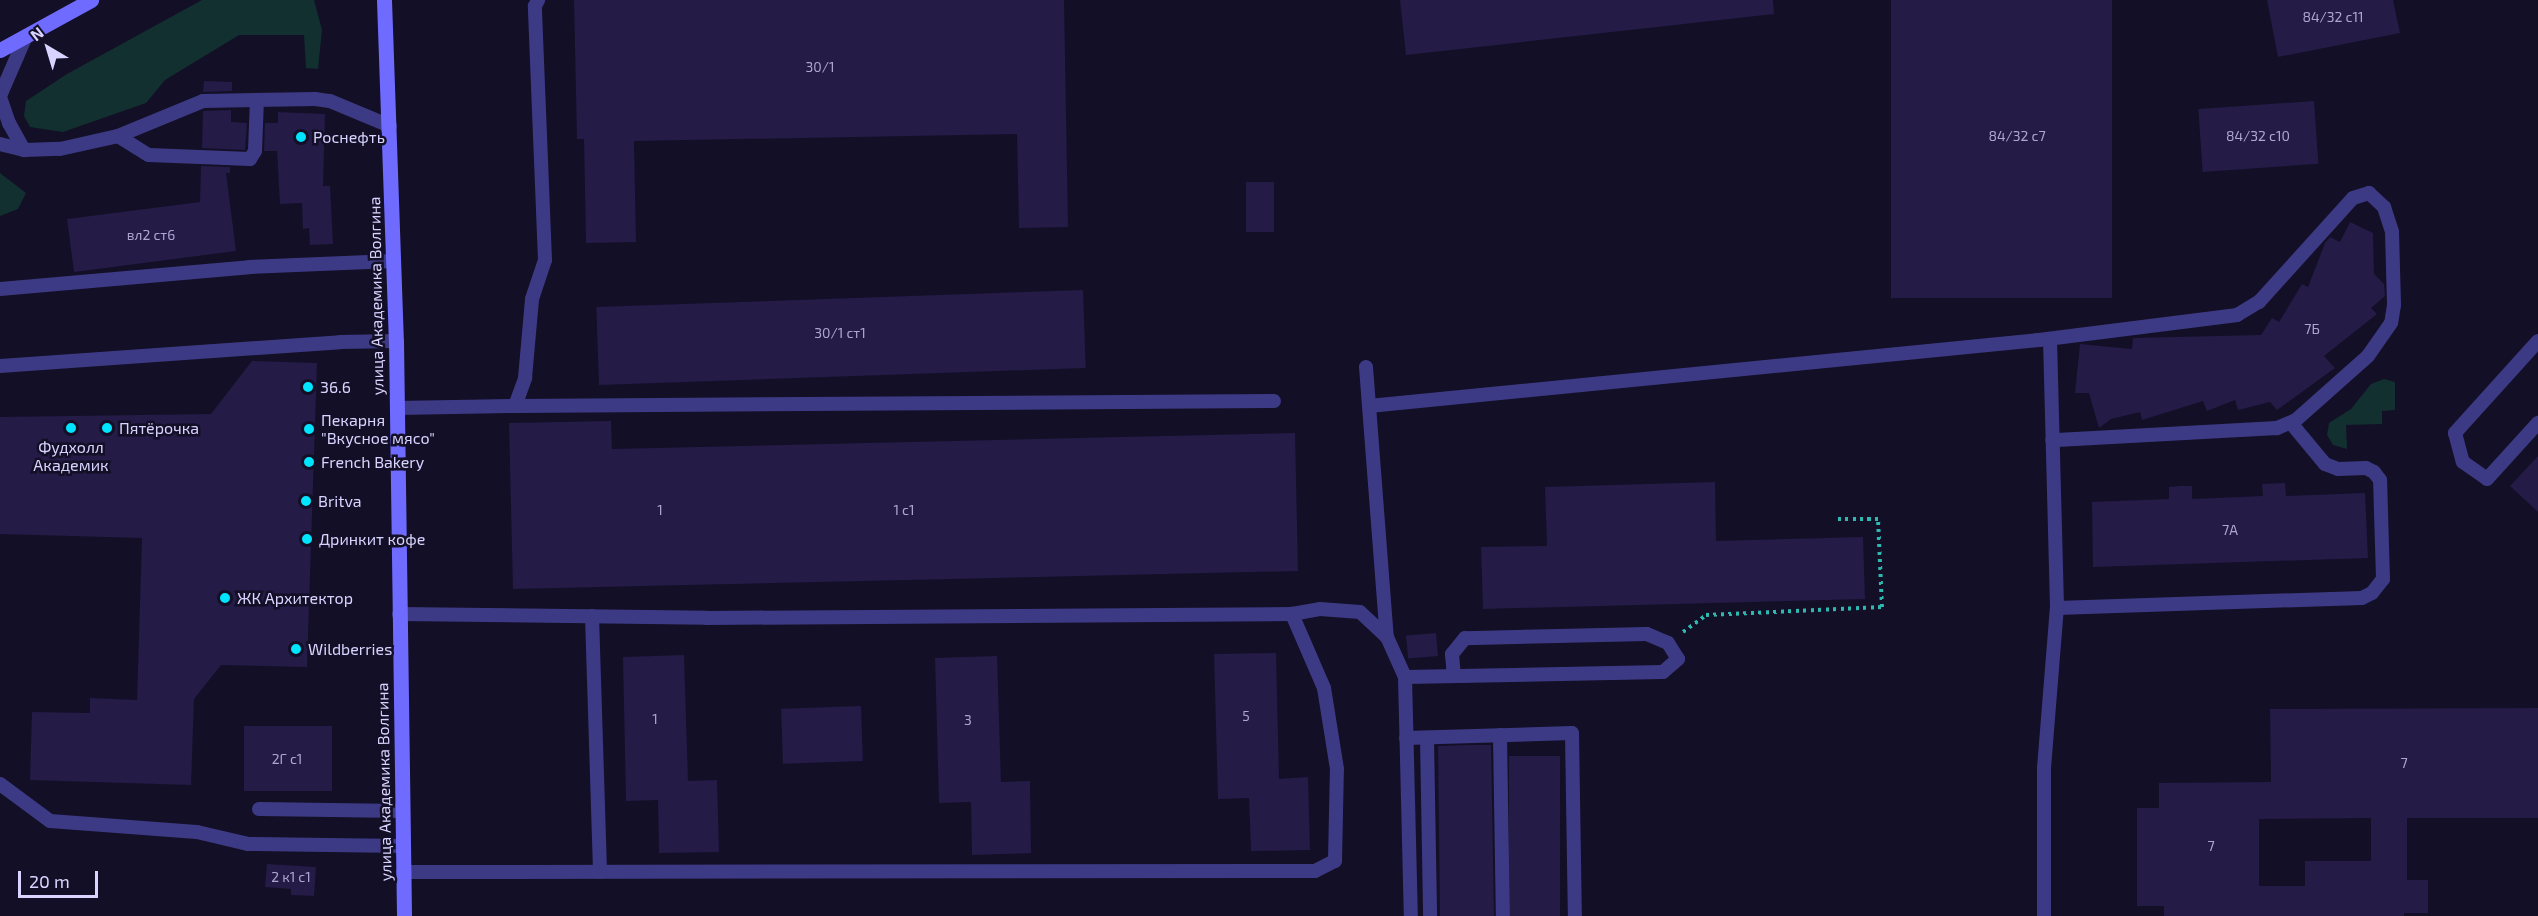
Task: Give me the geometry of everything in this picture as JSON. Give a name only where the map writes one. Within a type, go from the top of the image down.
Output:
[{"type":"street","points":[[0,50],[91,0]]},
{"type":"street","points":[[375,0],[386,34]]},
{"type":"street","name":"улица Академика Волгина","points":[[384,0],[396,341],[404,916]]},
{"type":"lane","points":[[515,406],[525,378],[532,299],[545,260],[535,6],[538,0]]},
{"type":"lane","points":[[24,150],[9,123],[0,97],[26,36]]},
{"type":"lane","points":[[0,144],[24,150],[60,149],[118,136],[203,101],[315,99],[330,101],[390,126]]},
{"type":"lane","points":[[118,136],[148,155],[250,159],[255,151],[257,100]]},
{"type":"lane","points":[[1369,406],[2050,339],[2244,313],[2259,302],[2348,202],[2359,194],[2369,194],[2384,207],[2391,226],[2394,305],[2391,323],[2368,356],[2291,423],[2277,428],[2052,440]]},
{"type":"lane","points":[[0,289],[249,267],[393,261]]},
{"type":"lane","points":[[2044,916],[2044,768],[2057,608],[2050,339]]},
{"type":"lane","points":[[0,366],[340,342],[396,341]]},
{"type":"lane","points":[[2538,341],[2455,433],[2463,462],[2487,479],[2538,423]]},
{"type":"lane","points":[[1366,367],[1388,637],[1405,677],[1411,916]]},
{"type":"lane","points":[[397,408],[1274,401]]},
{"type":"lane","points":[[2057,608],[2362,598],[2372,592],[2383,579],[2380,480],[2374,472],[2366,468],[2338,469],[2325,464],[2291,423]]},
{"type":"lane","points":[[399,614],[591,616],[1292,614],[1320,609],[1360,612],[1388,637]]},
{"type":"lane","points":[[403,872],[1315,872],[1335,861],[1337,769],[1324,688],[1292,614]]},
{"type":"lane","points":[[591,616],[600,872]]},
{"type":"lane","points":[[1405,677],[1664,672],[1678,659],[1668,643],[1647,634],[1465,638],[1452,654],[1454,676]]},
{"type":"lane","points":[[1406,738],[1572,733],[1575,916]]},
{"type":"lane","points":[[1500,735],[1503,916]]},
{"type":"lane","points":[[1426,738],[1430,916]]},
{"type":"lane","points":[[0,784],[50,821],[197,832],[248,844],[403,846]]},
{"type":"lane","points":[[259,809],[402,811]]},
{"type":"path","points":[[1668,643],[1706,615],[1882,607],[1878,519],[1838,519]]},
{"type":"green space","points":[[202,0],[314,0],[322,30],[318,69],[306,68],[304,35],[239,35],[165,80],[146,103],[63,132],[30,127],[24,116],[26,101],[67,74]]},
{"type":"green space","points":[[0,173],[26,193],[18,209],[0,216]]},
{"type":"green space","points":[[2384,379],[2395,382],[2395,410],[2382,411],[2382,424],[2346,425],[2347,449],[2333,445],[2327,435],[2329,423],[2351,409],[2371,384]]},
{"type":"building","points":[[574,0],[1064,0],[1068,227],[1019,228],[1017,134],[634,141],[636,242],[586,243],[584,139],[577,139]]},
{"type":"building","points":[[1400,0],[1773,0],[1774,14],[1406,55]]},
{"type":"building","points":[[1891,0],[2112,0],[2112,298],[1891,298]]},
{"type":"building","points":[[2267,0],[2393,0],[2400,33],[2278,57]]},
{"type":"building","points":[[204,81],[232,82],[232,91],[203,92]]},
{"type":"building","points":[[2314,101],[2318,164],[2203,172],[2198,109]]},
{"type":"building","points":[[231,110],[231,122],[247,123],[245,150],[202,148],[203,111]]},
{"type":"building","points":[[278,112],[325,114],[323,186],[330,186],[333,244],[310,245],[309,228],[303,229],[302,203],[280,204],[277,151],[264,151],[265,123],[278,123]]},
{"type":"building","points":[[201,166],[230,167],[230,173],[226,173],[236,251],[74,272],[67,219],[200,202]]},
{"type":"building","points":[[1246,182],[1274,182],[1274,232],[1246,232]]},
{"type":"building","points":[[2350,222],[2373,233],[2374,274],[2384,284],[2385,296],[2371,308],[2377,314],[2324,356],[2335,368],[2277,410],[2270,402],[2238,410],[2235,400],[2207,411],[2203,401],[2142,420],[2140,412],[2111,419],[2099,428],[2089,393],[2075,393],[2080,344],[2132,349],[2133,338],[2261,335],[2272,318],[2279,322],[2302,284],[2308,287],[2325,243],[2330,237],[2340,242]]},
{"type":"building","points":[[1083,290],[1086,368],[599,385],[596,307]]},
{"type":"building","name":"ЖК Архитектор","points":[[252,361],[317,363],[307,667],[221,665],[194,699],[191,785],[30,780],[32,712],[90,713],[90,698],[137,700],[142,538],[0,534],[0,417],[211,414]]},
{"type":"building","points":[[611,421],[612,449],[1295,433],[1298,571],[513,589],[509,423]]},
{"type":"building","points":[[2538,456],[2538,512],[2510,486]]},
{"type":"building","points":[[1715,482],[1716,541],[1863,537],[1865,599],[1483,609],[1481,547],[1547,546],[1545,487]]},
{"type":"building","points":[[2285,483],[2286,496],[2365,493],[2368,558],[2093,567],[2092,502],[2169,499],[2169,487],[2180,486],[2192,486],[2192,499],[2263,496],[2262,484]]},
{"type":"building","points":[[1436,633],[1438,656],[1408,659],[1406,636]]},
{"type":"building","points":[[1276,653],[1279,779],[1308,777],[1310,850],[1251,851],[1249,798],[1218,799],[1214,654]]},
{"type":"building","points":[[684,655],[688,781],[717,780],[719,852],[659,853],[658,800],[626,801],[623,657]]},
{"type":"building","points":[[997,656],[1001,782],[1030,781],[1031,853],[972,855],[971,802],[939,803],[935,658]]},
{"type":"building","points":[[861,706],[863,761],[783,764],[781,709]]},
{"type":"building","points":[[2538,708],[2538,818],[2407,818],[2407,880],[2428,880],[2428,913],[2404,913],[2404,916],[2164,916],[2164,906],[2137,906],[2137,808],[2159,808],[2159,783],[2271,782],[2270,709]],"holes":[[[2371,818],[2371,861],[2305,861],[2305,886],[2259,886],[2259,819]]]},
{"type":"building","points":[[244,726],[332,726],[332,791],[244,791]]},
{"type":"building","points":[[1491,745],[1494,916],[1440,916],[1438,746]]},
{"type":"building","points":[[1509,756],[1560,756],[1560,916],[1509,916]]},
{"type":"building","points":[[267,864],[316,867],[314,896],[291,895],[291,889],[265,887]]},
{"type":"place","name":"Роснефть","points":[[301,137]]},
{"type":"place","name":"36.6","points":[[308,387]]},
{"type":"place","name":"Фудхолл Академик","points":[[71,428]]},
{"type":"place","name":"Пятёрочка","points":[[107,428]]},
{"type":"place","name":"Пекарня \"Вкусное мясо\"","points":[[309,429]]},
{"type":"place","name":"French Bakery","points":[[309,462]]},
{"type":"place","name":"Britva","points":[[306,501]]},
{"type":"place","name":"Дринкит кофе","points":[[307,539]]},
{"type":"place","name":"ЖК Архитектор","points":[[225,598]]},
{"type":"place","name":"Wildberries","points":[[296,649]]}]
